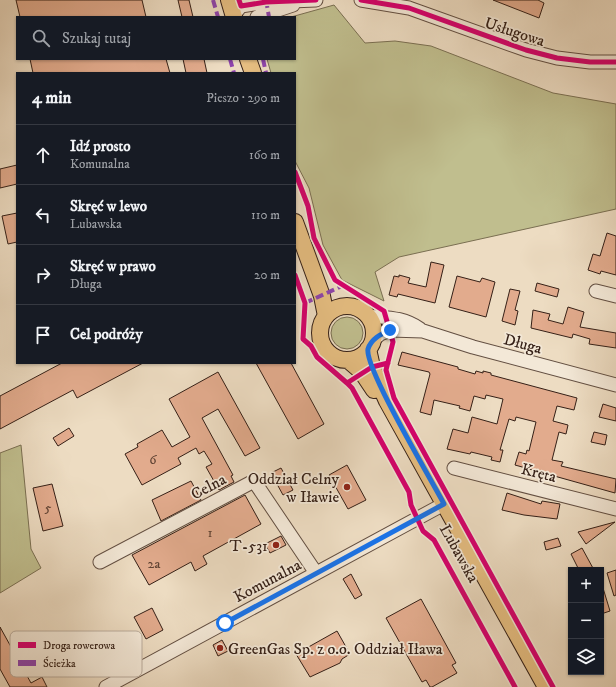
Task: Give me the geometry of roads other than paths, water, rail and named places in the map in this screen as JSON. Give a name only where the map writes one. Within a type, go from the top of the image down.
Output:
[{"type":"main road","points":[[248,60],[254,72]]},
{"type":"main road","points":[[252,60],[254,72]]},
{"type":"main road","points":[[296,224],[322,296],[326,316],[320,331],[323,346],[334,356],[348,360],[360,357],[370,345],[373,328],[368,316],[356,308],[348,306],[336,309],[326,316]]},
{"type":"main road","points":[[307,252],[332,291],[348,306]]},
{"type":"main road","name":"Lubawska","points":[[370,345],[372,367],[387,401],[534,687]]},
{"type":"main road","name":"Lubawska","points":[[348,360],[362,372],[389,415],[440,506],[546,687]]},
{"type":"street","name":"Usługowa","points":[[362,0],[409,8],[526,50],[557,58],[590,62],[616,62]]},
{"type":"street","points":[[236,10],[266,2],[310,1]]},
{"type":"street","points":[[260,16],[310,1]]},
{"type":"street","points":[[596,291],[616,296]]},
{"type":"street","name":"Długa","points":[[368,316],[399,318],[410,322],[423,331]]},
{"type":"street","name":"Długa","points":[[370,345],[380,334],[390,330],[423,331],[473,347],[616,385]]},
{"type":"street","name":"Kręta","points":[[454,468],[616,508]]},
{"type":"street","name":"Celna","points":[[100,562],[254,481],[316,573]]},
{"type":"street","name":"Komunalna","points":[[142,667],[440,506]]},
{"type":"street","name":"Komunalna","points":[[106,687],[124,677]]},
{"type":"place","name":"Oddział Celny w Iławie","points":[[347,487]]},
{"type":"place","name":"T-531","points":[[276,545]]},
{"type":"place","name":"GreenGas Sp. z o.o. Oddział Iława","points":[[220,648]]}]
